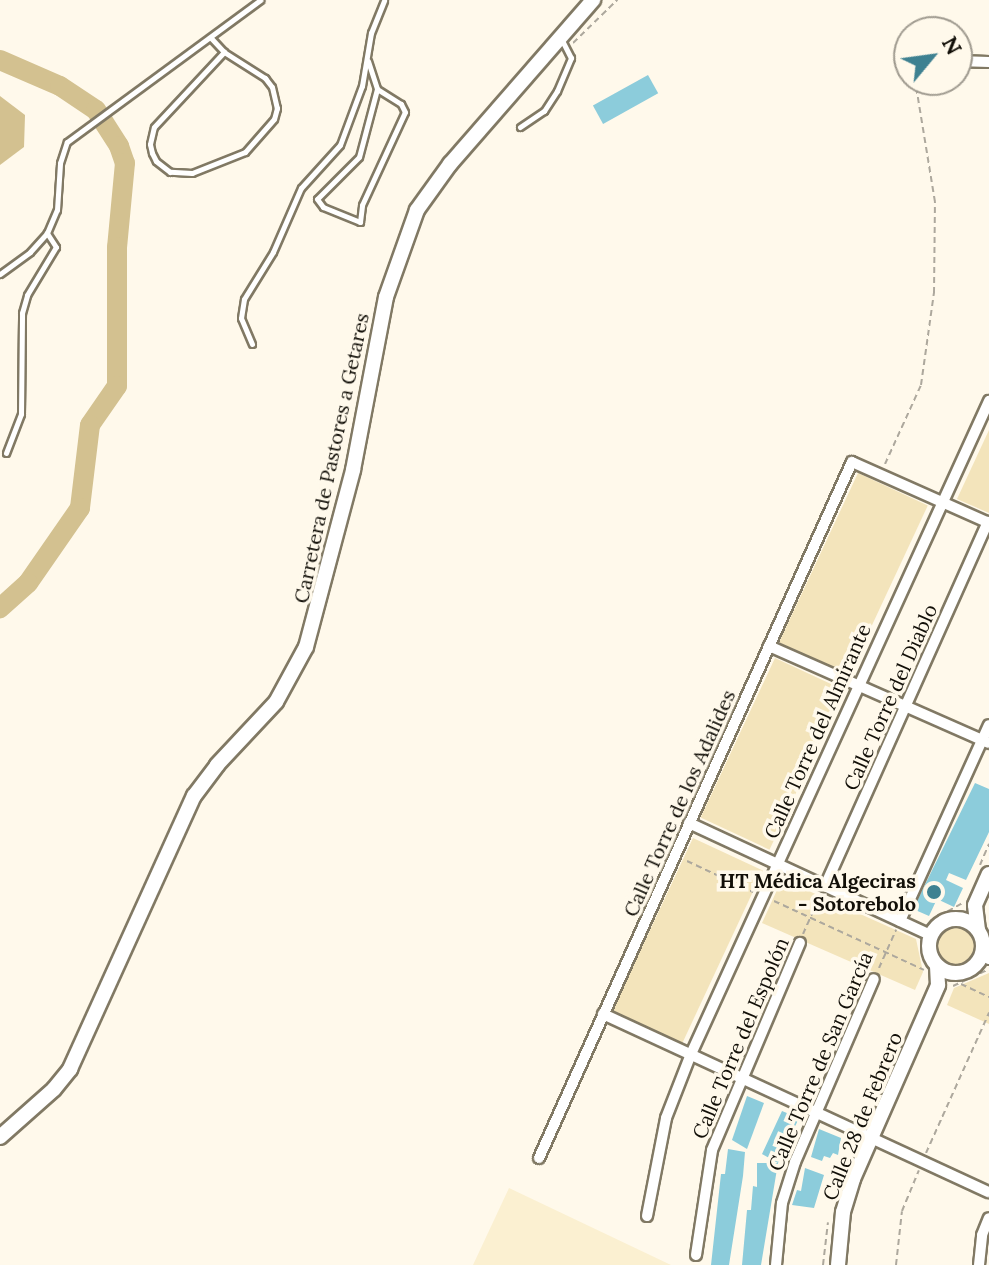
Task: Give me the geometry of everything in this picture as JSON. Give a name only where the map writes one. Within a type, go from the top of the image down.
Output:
[{"type":"main road","name":"Carretera de Pastores a Getares","points":[[0,1137],[54,1089],[70,1069],[194,796],[217,765],[276,702],[306,647],[319,609],[353,470],[386,297],[417,210],[450,164],[565,43],[593,0]]},
{"type":"main road","points":[[975,905],[986,960],[971,969],[944,977],[930,955],[930,935],[938,925],[956,919],[975,905],[989,874]]},
{"type":"main road","points":[[956,919],[969,922],[978,931]]},
{"type":"main road","name":"Calle 28 de Febrero","points":[[838,1265],[843,1212],[871,1137],[944,977]]},
{"type":"street","name":"Calle Torre del Almirante","points":[[647,1216],[666,1118],[691,1054],[857,684],[989,401]]},
{"type":"street","name":"Calle Torre de los Adalides","points":[[539,1158],[852,462],[880,475]]},
{"type":"street","points":[[880,475],[989,523]]},
{"type":"street","name":"Calle Torre del Diablo","points":[[825,886],[989,523]]},
{"type":"street","points":[[769,646],[986,741]]},
{"type":"street","points":[[900,921],[986,741],[989,725]]},
{"type":"street","points":[[689,823],[930,935]]},
{"type":"street","name":"Calle Torre del Espolón","points":[[696,1255],[712,1150],[739,1077],[800,943]]},
{"type":"street","name":"Calle Torre de San García","points":[[776,1265],[782,1203],[814,1111],[874,979]]},
{"type":"street","points":[[603,1014],[989,1192]]},
{"type":"street","points":[[979,1265],[982,1235],[989,1218]]},
{"type":"lane","points":[[0,274],[30,252],[47,233],[57,210],[60,163],[67,142],[260,0]]},
{"type":"lane","points":[[252,344],[241,318],[244,299],[273,252],[301,188],[340,145],[362,86],[384,0]]},
{"type":"lane","points":[[211,38],[224,52],[265,78],[272,87],[277,108],[274,119],[245,152],[192,173],[170,172],[156,161],[152,153],[150,144],[154,127],[224,52]]},
{"type":"lane","points":[[520,127],[544,111],[557,91],[571,58],[565,43]]},
{"type":"lane","points":[[367,59],[377,89],[359,157],[317,199],[323,207],[360,222],[362,205],[405,112],[401,104],[377,89]]},
{"type":"lane","points":[[6,453],[21,414],[22,313],[27,295],[56,247],[47,233]]},
{"type":"path","points":[[565,43],[617,0]]},
{"type":"path","points":[[880,475],[921,385],[934,293],[935,202],[918,96]]},
{"type":"path","points":[[675,856],[989,997]]},
{"type":"path","name":"Calle Torre del Espolón","points":[[800,943],[825,886]]},
{"type":"path","name":"Calle Torre de San García","points":[[874,979],[900,921]]},
{"type":"path","points":[[944,977],[986,960]]},
{"type":"path","points":[[896,1265],[902,1211],[989,1013]]},
{"type":"shaded area","points":[[0,96],[25,115],[24,147],[0,165]]},
{"type":"shaded area","points":[[989,430],[989,513],[957,499]]},
{"type":"shaded area","points":[[858,473],[928,506],[849,675],[779,642]]},
{"type":"shaded area","points":[[775,658],[844,690],[769,850],[701,818]]},
{"type":"shaded area","points":[[693,838],[763,871],[682,1044],[612,1011]]},
{"type":"shaded area","points":[[782,879],[916,939],[923,972],[915,990],[762,923]]},
{"type":"shaded area","points":[[955,924],[970,930],[976,945],[970,960],[955,966],[940,960],[934,945],[940,930]]},
{"type":"shaded area","points":[[989,973],[989,1024],[947,1005],[954,988]]},
{"type":"shaded area","points":[[509,1188],[671,1265],[473,1265]]},
{"type":"building","points":[[648,75],[658,93],[603,124],[593,106]]},
{"type":"building","points":[[975,783],[989,789],[989,832],[966,880],[949,873],[946,880],[963,888],[954,907],[937,899],[929,916],[913,909]]},
{"type":"building","points":[[747,1096],[764,1103],[747,1149],[732,1140]]},
{"type":"building","points":[[782,1111],[799,1118],[778,1163],[762,1154]]},
{"type":"building","points":[[819,1129],[841,1138],[838,1155],[833,1153],[830,1158],[824,1156],[822,1161],[811,1157]]},
{"type":"building","points":[[728,1149],[745,1152],[743,1176],[729,1265],[711,1265],[721,1174],[725,1174]]},
{"type":"building","points":[[757,1163],[778,1163],[761,1265],[742,1265],[747,1210],[751,1210],[753,1186],[757,1187]]},
{"type":"building","points":[[805,1168],[824,1175],[814,1208],[792,1205],[797,1190],[801,1191]]},
{"type":"waterway","points":[[0,60],[60,86],[96,110],[119,146],[125,163],[117,247],[117,386],[90,425],[80,508],[28,583],[0,608]]},
{"type":"place","name":"HT Médica Algeciras - Sotorebolo","points":[[934,892]]}]
